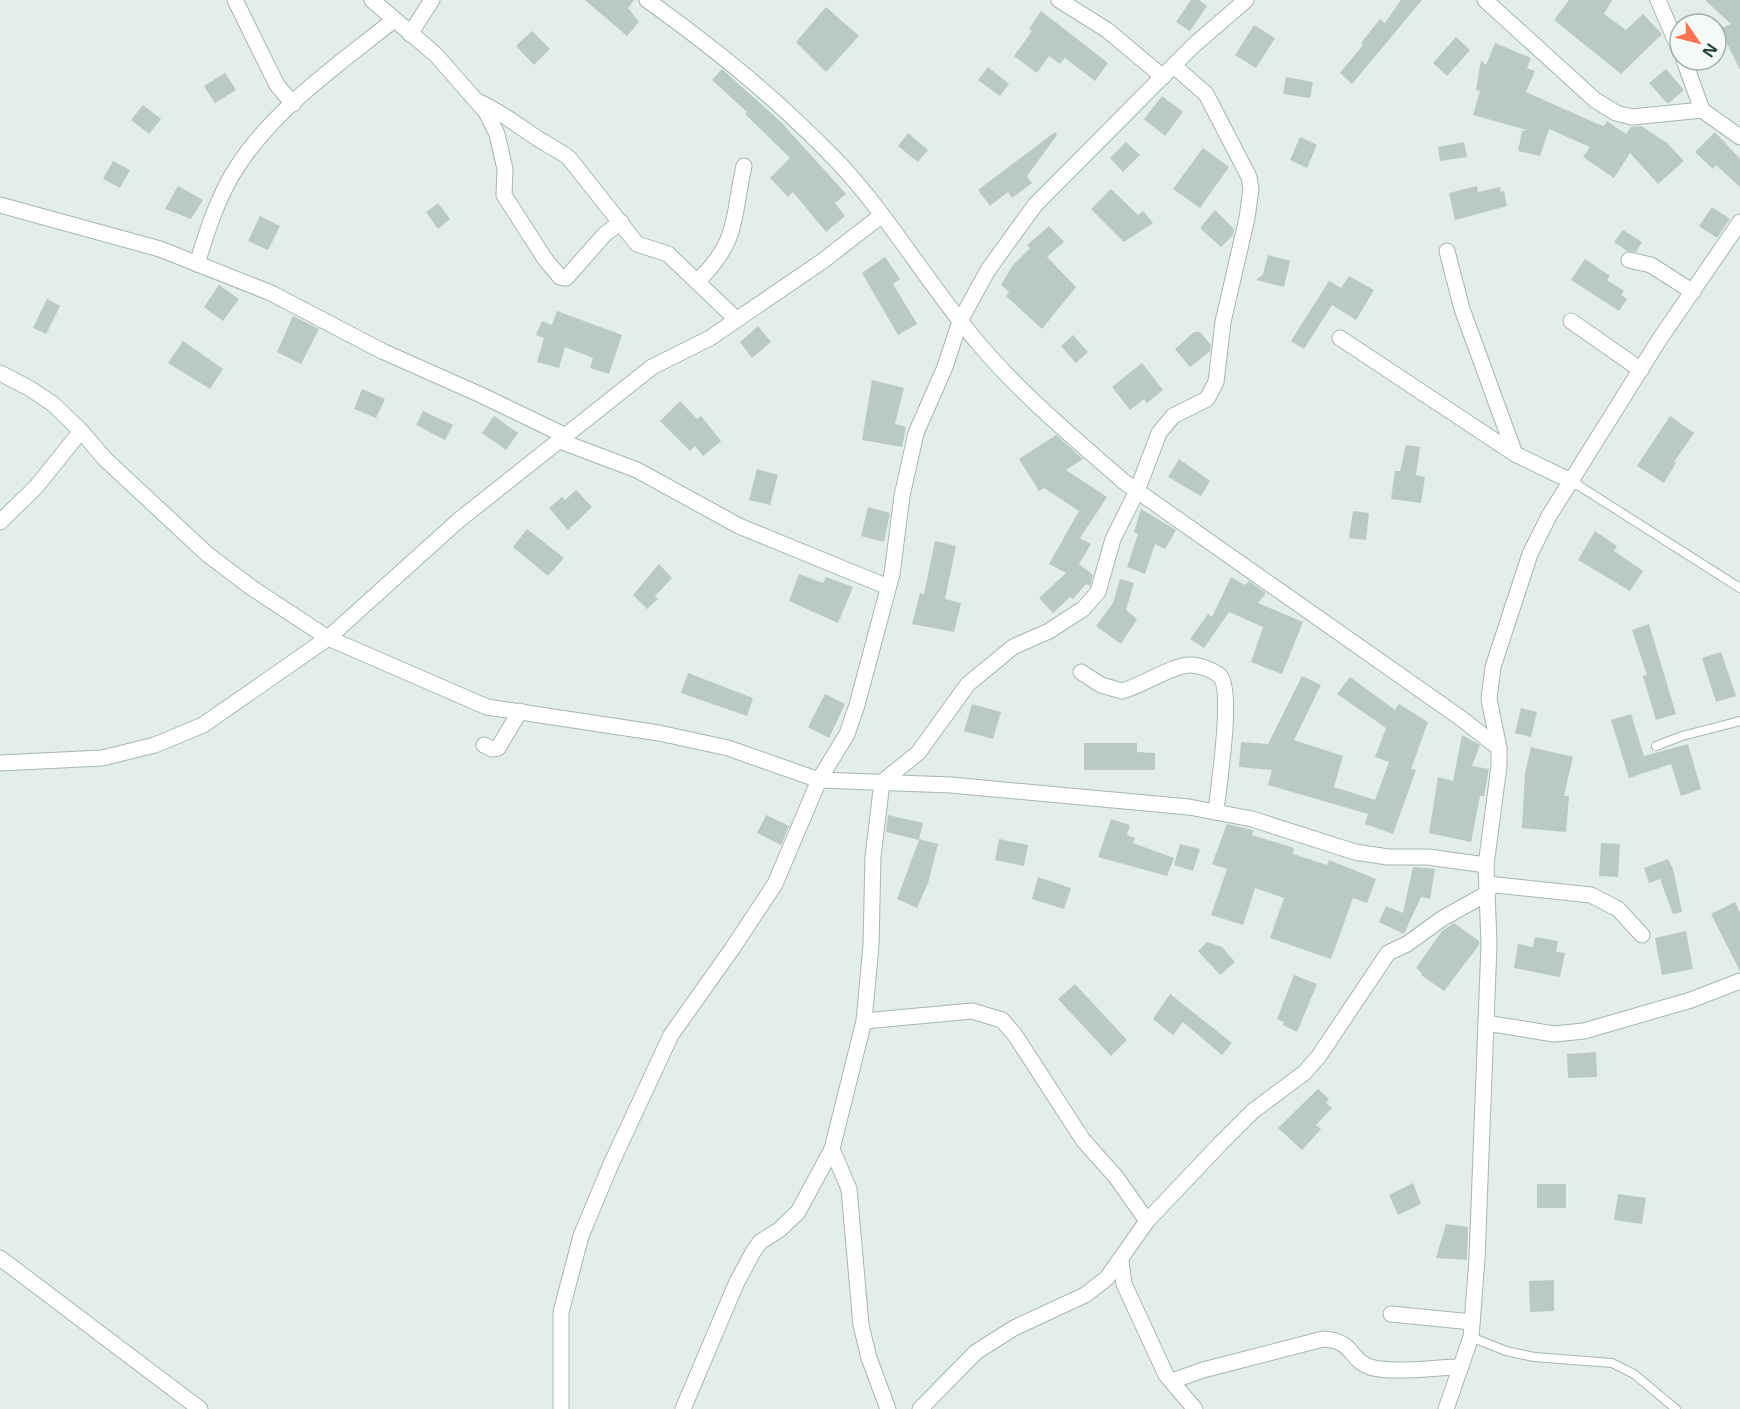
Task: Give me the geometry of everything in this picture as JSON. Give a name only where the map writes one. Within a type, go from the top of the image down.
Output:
[{"type":"street","points":[[235,0],[277,85],[293,104]]},
{"type":"street","points":[[372,0],[436,55],[486,112],[497,134],[505,169],[504,195],[545,259],[560,277],[566,278],[605,234],[621,222]]},
{"type":"street","points":[[410,34],[432,0]]},
{"type":"street","points":[[647,0],[722,54],[775,99],[838,163],[882,215],[902,246],[960,321],[1006,372],[1080,443],[1137,491],[1462,719],[1499,748]]},
{"type":"street","points":[[1059,0],[1107,30],[1163,77]]},
{"type":"street","points":[[561,1409],[561,1312],[585,1225],[610,1164],[671,1035],[775,884],[819,780],[850,724],[888,587],[902,496],[916,433],[945,367],[960,321],[988,270],[1035,205],[1174,66],[1246,0]]},
{"type":"street","points":[[1485,0],[1595,100],[1616,113],[1632,117],[1702,110]]},
{"type":"street","points":[[1658,0],[1668,23]]},
{"type":"street","points":[[197,264],[209,225],[236,168],[258,139],[293,104],[394,20]]},
{"type":"street","points":[[683,1409],[736,1284],[753,1252],[760,1242],[779,1230],[798,1212],[832,1149],[864,1021],[872,945],[873,857],[882,782],[918,753],[968,684],[1013,647],[1049,631],[1083,609],[1098,592],[1113,539],[1137,491],[1164,425],[1173,416],[1207,399],[1216,382],[1223,322],[1236,275],[1251,189],[1249,177],[1206,94],[1174,66]]},
{"type":"street","points":[[1688,72],[1702,110],[1740,137]]},
{"type":"street","points":[[476,101],[506,114],[546,144],[559,150],[637,244],[668,254],[736,319]]},
{"type":"street","points":[[698,281],[715,264],[730,237],[736,220],[744,166]]},
{"type":"street","points":[[0,205],[160,249],[271,293],[382,351],[481,395],[562,439],[637,470],[739,526],[888,587]]},
{"type":"street","points":[[0,774],[6,762],[102,758],[155,745],[203,725],[328,638],[459,520],[652,367],[710,338],[824,260],[882,215]]},
{"type":"street","points":[[1446,1409],[1472,1329],[1482,1179],[1488,888],[1486,865],[1499,766],[1499,748],[1489,699],[1493,666],[1530,554],[1549,516],[1573,482],[1641,370],[1740,222]]},
{"type":"street","points":[[1447,251],[1462,309],[1515,454]]},
{"type":"street","points":[[1629,260],[1651,265],[1693,292]]},
{"type":"street","points":[[1571,321],[1641,370]]},
{"type":"street","points":[[1340,338],[1515,454],[1573,482]]},
{"type":"street","points":[[0,373],[29,388],[52,404],[81,431],[105,459],[207,554],[252,588],[328,638],[459,697],[487,707],[659,734],[728,748],[819,780],[1102,797],[1252,819],[1354,852],[1388,857],[1428,857],[1486,865]]},
{"type":"street","points":[[0,522],[36,486],[81,431]]},
{"type":"street","points":[[1081,672],[1101,685],[1122,692],[1188,665],[1199,666],[1220,677],[1224,685],[1226,717],[1216,812]]},
{"type":"street","points":[[484,746],[492,749],[498,748],[520,711]]},
{"type":"street","points":[[920,1409],[976,1352],[1014,1329],[1085,1294],[1107,1278],[1147,1221],[1253,1111],[1304,1073],[1319,1056],[1388,953],[1488,888],[1591,895],[1618,909],[1642,935]]},
{"type":"street","points":[[1486,1023],[1554,1034],[1584,1031],[1691,1000],[1740,981]]},
{"type":"street","points":[[864,1021],[972,1011],[1002,1020],[1015,1035],[1083,1140],[1116,1178],[1147,1221]]},
{"type":"street","points":[[832,1149],[849,1189],[861,1325],[869,1358],[888,1409]]},
{"type":"street","points":[[0,1258],[200,1409]]},
{"type":"street","points":[[1121,1261],[1124,1284],[1162,1366],[1195,1409]]},
{"type":"street","points":[[1391,1314],[1472,1329]]},
{"type":"street","points":[[1172,1381],[1203,1370],[1323,1339],[1337,1340],[1347,1345],[1356,1358],[1369,1366],[1461,1367]]},
{"type":"lane","points":[[1573,482],[1740,588]]},
{"type":"lane","points":[[1656,746],[1682,735],[1740,721]]},
{"type":"lane","points":[[1472,1329],[1506,1351],[1534,1357],[1612,1363],[1634,1374],[1677,1409]]},
{"type":"building","points":[[585,0],[634,0],[628,8],[639,22],[627,36]]},
{"type":"building","points":[[1191,0],[1199,0],[1207,6],[1190,31],[1176,22]]},
{"type":"building","points":[[1401,0],[1422,0],[1352,84],[1340,73],[1363,45],[1361,43],[1380,19],[1385,23]]},
{"type":"building","points":[[1569,0],[1612,0],[1604,14],[1626,30],[1643,14],[1662,34],[1621,74],[1554,20]]},
{"type":"building","points":[[1705,0],[1740,0],[1740,70],[1728,45],[1728,25],[1731,24],[1728,21],[1728,12],[1718,12]]},
{"type":"building","points":[[826,7],[859,36],[826,72],[796,42]]},
{"type":"building","points":[[1041,11],[1108,63],[1095,81],[1065,58],[1060,64],[1049,56],[1037,73],[1014,56],[1032,31],[1029,29]]},
{"type":"building","points":[[1254,25],[1275,38],[1256,68],[1235,55]]},
{"type":"building","points":[[532,31],[550,49],[534,65],[516,46]]},
{"type":"building","points":[[1456,37],[1470,50],[1447,76],[1433,63]]},
{"type":"building","points":[[1495,43],[1531,58],[1527,68],[1535,71],[1526,92],[1600,125],[1604,126],[1607,121],[1626,134],[1631,127],[1641,126],[1667,143],[1684,161],[1658,184],[1630,153],[1614,178],[1583,157],[1590,147],[1549,129],[1540,156],[1518,151],[1522,131],[1527,130],[1473,115],[1480,91],[1476,90],[1481,60],[1486,65]]},
{"type":"building","points":[[988,67],[1009,84],[1000,96],[978,80]]},
{"type":"building","points":[[722,69],[781,122],[846,194],[835,203],[845,216],[826,232],[793,192],[788,197],[770,178],[790,158],[745,114],[747,112],[712,80]]},
{"type":"building","points":[[1666,69],[1684,90],[1668,104],[1649,83]]},
{"type":"building","points":[[225,73],[236,90],[215,103],[204,86]]},
{"type":"building","points":[[1286,77],[1313,82],[1310,98],[1283,94]]},
{"type":"building","points":[[1162,96],[1183,112],[1165,136],[1144,119]]},
{"type":"building","points":[[143,105],[161,119],[149,134],[131,120]]},
{"type":"building","points":[[1055,132],[1057,135],[1027,176],[1032,183],[1012,198],[1008,192],[990,206],[978,190]]},
{"type":"building","points":[[1715,132],[1740,159],[1740,187],[1716,165],[1713,169],[1695,152]]},
{"type":"building","points":[[908,133],[928,150],[918,162],[898,146]]},
{"type":"building","points":[[1300,137],[1317,145],[1307,168],[1290,160]]},
{"type":"building","points":[[1126,142],[1140,155],[1123,172],[1110,158]]},
{"type":"building","points":[[1464,142],[1467,157],[1440,161],[1438,147]]},
{"type":"building","points":[[1203,148],[1229,167],[1200,208],[1173,189]]},
{"type":"building","points":[[113,161],[130,170],[120,188],[103,179]]},
{"type":"building","points":[[178,186],[203,200],[191,219],[165,209]]},
{"type":"building","points":[[1477,186],[1478,192],[1500,187],[1501,192],[1504,191],[1507,206],[1455,220],[1449,193]]},
{"type":"building","points":[[1111,189],[1138,215],[1143,211],[1153,223],[1124,242],[1091,209]]},
{"type":"building","points":[[438,203],[450,219],[438,229],[426,212]]},
{"type":"building","points":[[1712,207],[1730,219],[1717,238],[1699,226]]},
{"type":"building","points":[[1215,210],[1234,229],[1233,235],[1221,247],[1200,228]]},
{"type":"building","points":[[260,216],[280,226],[268,250],[248,241]]},
{"type":"building","points":[[1049,226],[1064,242],[1047,257],[1076,287],[1042,329],[1006,296],[1009,292],[1001,285],[1013,265],[1030,248],[1027,245]]},
{"type":"building","points":[[1623,230],[1642,242],[1636,252],[1627,251],[1614,242]]},
{"type":"building","points":[[1268,255],[1290,261],[1284,287],[1256,280],[1263,274]]},
{"type":"building","points":[[885,257],[900,279],[893,284],[917,324],[898,335],[862,273]]},
{"type":"building","points":[[1585,259],[1610,276],[1607,280],[1624,291],[1621,295],[1627,299],[1619,311],[1571,280]]},
{"type":"building","points":[[1349,276],[1374,290],[1356,320],[1332,305],[1304,349],[1291,341],[1329,281],[1341,288]]},
{"type":"building","points":[[219,285],[239,299],[223,321],[204,307]]},
{"type":"building","points":[[47,299],[60,306],[46,334],[33,328]]},
{"type":"building","points":[[557,311],[622,335],[609,374],[590,368],[593,358],[565,347],[559,368],[537,362],[544,338],[536,335],[542,321],[552,325]]},
{"type":"building","points":[[293,316],[319,329],[301,364],[277,352]]},
{"type":"building","points":[[758,326],[771,342],[752,358],[740,342]]},
{"type":"building","points":[[1194,332],[1200,332],[1211,345],[1210,351],[1190,367],[1175,349]]},
{"type":"building","points":[[1073,335],[1088,352],[1076,363],[1061,346]]},
{"type":"building","points":[[183,341],[223,369],[210,389],[168,363]]},
{"type":"building","points":[[1142,363],[1163,390],[1147,403],[1144,399],[1130,410],[1112,387]]},
{"type":"building","points":[[872,380],[904,388],[895,424],[906,427],[902,447],[862,440]]},
{"type":"building","points":[[362,389],[385,399],[376,418],[354,409]]},
{"type":"building","points":[[680,401],[697,419],[701,416],[721,441],[703,456],[695,446],[690,451],[660,421]]},
{"type":"building","points":[[423,411],[453,425],[445,440],[416,425]]},
{"type":"building","points":[[494,416],[518,433],[506,450],[482,433]]},
{"type":"building","points":[[1670,416],[1694,433],[1674,462],[1676,463],[1664,483],[1637,466]]},
{"type":"building","points":[[1056,435],[1083,459],[1066,470],[1107,497],[1080,538],[1091,544],[1079,564],[1093,575],[1090,586],[1086,584],[1073,599],[1070,597],[1053,613],[1039,598],[1066,573],[1049,564],[1079,511],[1044,488],[1039,491],[1019,459]]},
{"type":"building","points":[[1406,445],[1420,447],[1416,475],[1425,477],[1421,503],[1391,499],[1395,471],[1400,471]]},
{"type":"building","points":[[1179,459],[1210,481],[1201,496],[1168,477]]},
{"type":"building","points":[[757,469],[778,475],[770,505],[749,500]]},
{"type":"building","points":[[576,490],[592,507],[568,530],[549,508],[562,497],[565,500]]},
{"type":"building","points":[[868,507],[890,513],[884,542],[861,536]]},
{"type":"building","points":[[1141,509],[1176,530],[1165,549],[1155,544],[1145,574],[1127,567],[1138,534],[1134,532]]},
{"type":"building","points":[[1353,511],[1369,513],[1366,540],[1349,538]]},
{"type":"building","points":[[527,529],[564,558],[548,576],[513,547]]},
{"type":"building","points":[[1595,531],[1617,546],[1614,551],[1643,571],[1630,591],[1578,560]]},
{"type":"building","points":[[935,541],[956,546],[945,599],[961,603],[954,632],[912,624],[920,593],[924,594]]},
{"type":"building","points":[[659,564],[672,578],[655,596],[658,599],[647,609],[633,595]]},
{"type":"building","points":[[799,574],[823,583],[826,577],[853,587],[838,623],[789,601]]},
{"type":"building","points":[[1231,577],[1245,585],[1249,581],[1266,593],[1258,603],[1303,622],[1282,674],[1251,662],[1263,627],[1229,612],[1204,648],[1190,639],[1208,614],[1212,617]]},
{"type":"building","points":[[1120,579],[1134,583],[1126,610],[1137,619],[1121,644],[1096,626],[1113,603]]},
{"type":"building","points":[[1649,624],[1676,714],[1656,720],[1643,676],[1647,675],[1632,630]]},
{"type":"building","points":[[1721,652],[1736,696],[1716,702],[1702,658]]},
{"type":"building","points":[[688,673],[753,698],[747,716],[681,693]]},
{"type":"building","points":[[1302,676],[1321,685],[1294,740],[1343,756],[1334,787],[1375,800],[1389,762],[1375,757],[1386,728],[1337,694],[1350,677],[1395,710],[1399,704],[1428,722],[1411,769],[1416,770],[1393,834],[1365,824],[1368,814],[1268,785],[1272,770],[1239,767],[1241,742],[1268,744]]},
{"type":"building","points":[[825,694],[845,704],[829,738],[808,727]]},
{"type":"building","points":[[972,704],[1001,712],[993,739],[964,731]]},
{"type":"building","points":[[1521,708],[1537,712],[1531,737],[1515,733]]},
{"type":"building","points":[[1631,714],[1644,756],[1688,744],[1701,789],[1681,796],[1671,764],[1629,778],[1611,720]]},
{"type":"building","points":[[1462,735],[1480,745],[1472,766],[1489,769],[1484,796],[1480,796],[1471,842],[1429,833],[1438,777],[1453,781]]},
{"type":"building","points":[[1084,743],[1137,743],[1137,752],[1155,753],[1155,770],[1084,770]]},
{"type":"building","points":[[1531,747],[1573,757],[1564,796],[1569,796],[1566,832],[1522,828],[1525,773]]},
{"type":"building","points":[[766,815],[789,826],[781,845],[757,833]]},
{"type":"building","points":[[888,815],[923,823],[919,839],[938,844],[928,883],[917,908],[897,899],[919,840],[886,832]]},
{"type":"building","points":[[1111,819],[1130,825],[1127,835],[1135,838],[1133,843],[1174,858],[1167,876],[1098,857]]},
{"type":"building","points":[[1227,824],[1253,830],[1252,835],[1294,848],[1293,854],[1327,865],[1329,860],[1376,879],[1367,903],[1353,898],[1331,959],[1270,938],[1284,898],[1255,888],[1243,925],[1211,915],[1227,869],[1212,864]]},
{"type":"building","points":[[999,839],[1028,845],[1024,866],[995,860]]},
{"type":"building","points":[[1601,843],[1620,844],[1618,877],[1599,876]]},
{"type":"building","points":[[1180,844],[1200,849],[1193,871],[1174,865]]},
{"type":"building","points":[[1668,859],[1673,869],[1682,912],[1673,914],[1660,879],[1649,883],[1644,868]]},
{"type":"building","points":[[1413,867],[1435,869],[1430,899],[1421,897],[1404,934],[1379,922],[1386,906],[1403,913]]},
{"type":"building","points":[[1038,877],[1071,888],[1064,909],[1032,899]]},
{"type":"building","points":[[1735,902],[1740,913],[1740,971],[1711,914]]},
{"type":"building","points":[[1454,923],[1479,941],[1479,945],[1444,991],[1421,975],[1422,973],[1416,968],[1442,931]]},
{"type":"building","points":[[1686,931],[1693,969],[1662,975],[1655,938]]},
{"type":"building","points":[[1535,937],[1558,941],[1556,952],[1565,953],[1560,977],[1514,968],[1518,944],[1533,947]]},
{"type":"building","points":[[1207,942],[1222,947],[1235,962],[1220,975],[1198,951]]},
{"type":"building","points":[[1294,975],[1317,984],[1297,1032],[1277,1019]]},
{"type":"building","points":[[1075,984],[1127,1040],[1111,1056],[1058,999]]},
{"type":"building","points":[[1170,994],[1232,1043],[1222,1055],[1183,1022],[1173,1035],[1153,1019]]},
{"type":"building","points":[[1596,1052],[1597,1077],[1568,1078],[1567,1054]]},
{"type":"building","points":[[1318,1089],[1329,1099],[1326,1103],[1332,1108],[1316,1125],[1321,1129],[1302,1150],[1278,1128]]},
{"type":"building","points":[[1413,1183],[1421,1204],[1398,1215],[1389,1195]]},
{"type":"building","points":[[1537,1184],[1566,1184],[1566,1208],[1537,1208]]},
{"type":"building","points":[[1618,1194],[1646,1198],[1642,1224],[1614,1220]]},
{"type":"building","points":[[1446,1224],[1468,1227],[1467,1260],[1436,1258]]},
{"type":"building","points":[[1554,1280],[1554,1311],[1530,1312],[1529,1281]]}]
